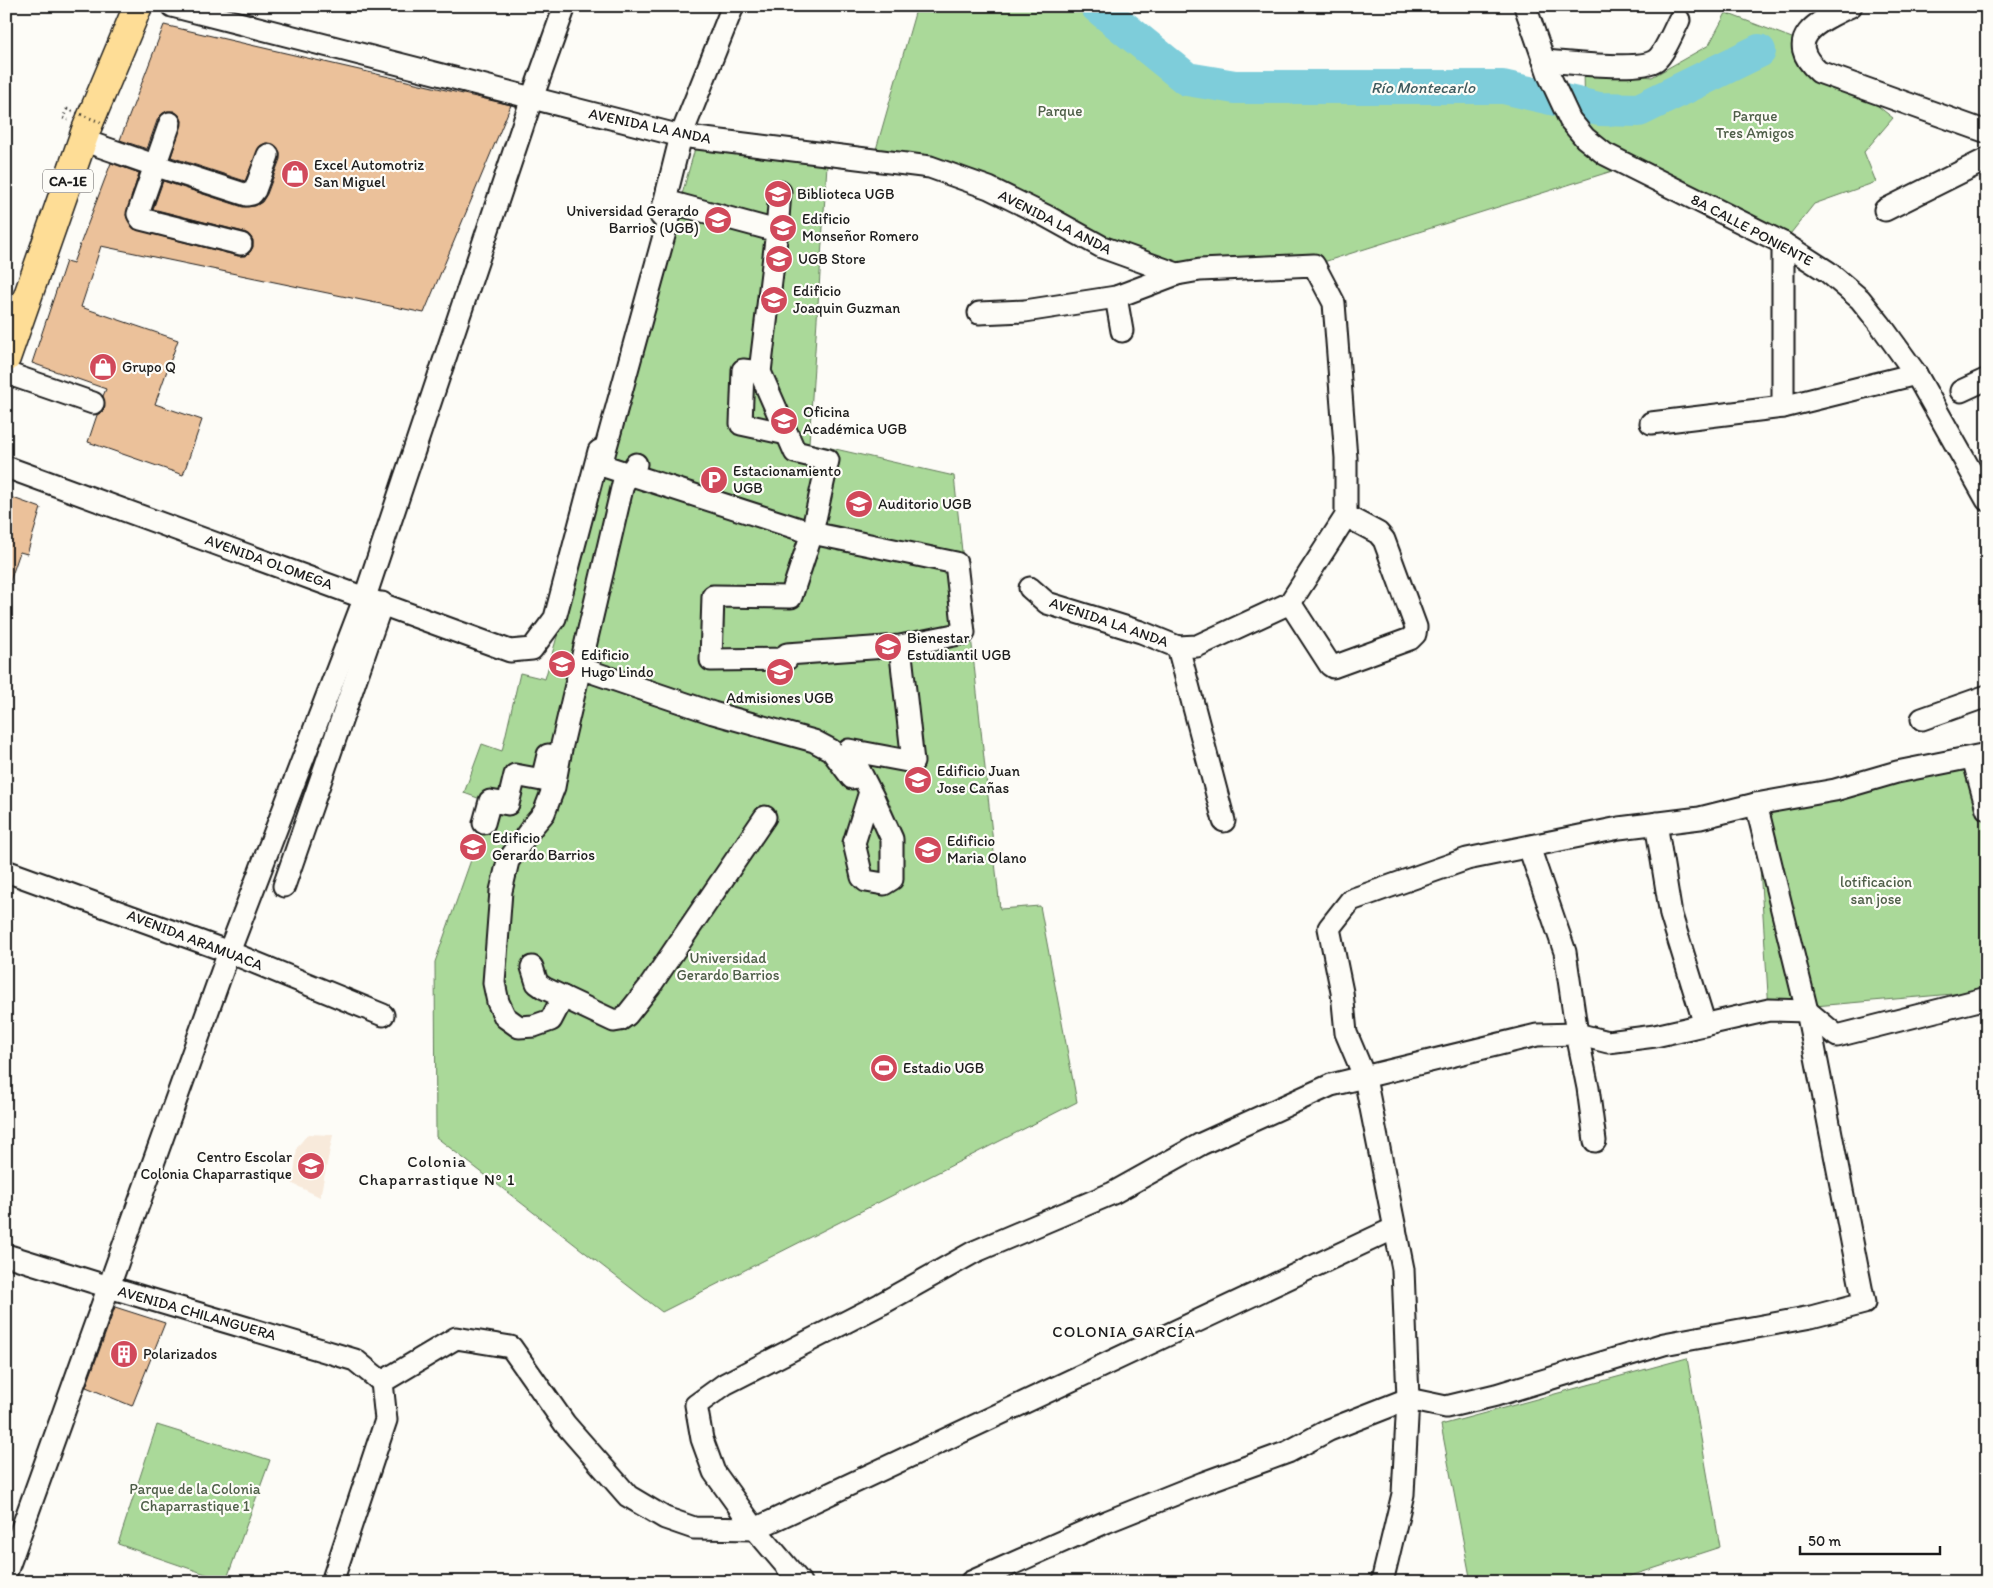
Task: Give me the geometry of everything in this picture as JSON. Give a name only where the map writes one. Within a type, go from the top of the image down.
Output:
[{"type":"highway","name":"CA-1E","points":[[7,356],[82,140],[138,6]]},
{"type":"street","name":"AVENIDA LA ANDA","points":[[172,6],[227,13],[532,98],[682,136],[930,167],[989,188],[1046,216],[1102,247],[1177,274],[1200,270],[1314,265],[1334,303],[1346,458],[1346,516]]},
{"type":"street","points":[[284,886],[532,98],[565,6]]},
{"type":"street","points":[[624,475],[591,480],[682,136],[733,6]]},
{"type":"street","name":"8A CALLE PONIENTE","points":[[1525,6],[1546,68],[1570,120],[1585,138],[1605,154],[1783,243],[1828,272],[1860,299],[1916,374],[1987,500]]},
{"type":"street","points":[[1851,6],[1818,22],[1806,35],[1804,50],[1808,62],[1819,72],[1987,132]]},
{"type":"street","points":[[1546,68],[1650,64],[1658,59],[1679,20]]},
{"type":"street","points":[[170,123],[138,209],[138,214],[141,219],[241,244]]},
{"type":"street","points":[[82,140],[247,195],[252,194],[255,190],[268,155]]},
{"type":"street","points":[[1885,210],[1987,159]]},
{"type":"street","points":[[777,231],[673,203],[601,466],[624,475],[812,533],[956,563],[964,633],[900,646],[787,654],[787,659],[711,660],[713,596],[791,597],[812,533],[828,460],[795,452],[760,372],[777,231],[780,192]]},
{"type":"street","points":[[1783,243],[1783,407]]},
{"type":"street","points":[[979,314],[1025,311],[1116,297],[1177,274]]},
{"type":"street","points":[[1116,297],[1122,331]]},
{"type":"street","points":[[7,356],[93,403]]},
{"type":"street","points":[[760,372],[743,370],[741,424],[787,434]]},
{"type":"street","points":[[1651,423],[1783,407],[1916,374]]},
{"type":"street","points":[[1961,391],[1987,379]]},
{"type":"street","name":"AVENIDA OLOMEGA","points":[[6,467],[510,651],[532,649],[555,618],[591,480]]},
{"type":"street","points":[[484,822],[490,801],[508,804],[515,775],[542,780],[577,661],[624,475]]},
{"type":"street","points":[[1346,516],[1378,533],[1384,540],[1416,627],[1415,634],[1410,639],[1333,667],[1290,603],[1346,516]]},
{"type":"street","name":"AVENIDA LA ANDA","points":[[1030,588],[1046,603],[1141,632],[1178,646],[1197,646],[1290,603]]},
{"type":"street","points":[[6,1573],[229,952],[373,600]]},
{"type":"street","points":[[577,661],[849,750],[913,762],[900,646]]},
{"type":"street","points":[[1178,646],[1224,821]]},
{"type":"street","points":[[577,661],[713,713],[814,742],[831,750],[867,797],[892,839],[888,880],[866,881],[862,877],[854,844],[867,797],[849,750]]},
{"type":"street","points":[[562,997],[551,1020],[534,1026],[519,1027],[505,1017],[498,1002],[494,983],[501,892],[508,862],[544,813],[554,786],[577,661]]},
{"type":"street","points":[[1922,719],[1987,696]]},
{"type":"street","points":[[1382,1582],[1404,1494],[1408,1399],[1403,1269],[1365,1078],[1346,1033],[1342,992],[1329,928],[1351,900],[1467,859],[1619,828],[1700,818],[1756,804],[1835,790],[1897,772],[1980,756],[1987,809]]},
{"type":"street","points":[[971,1582],[1106,1522],[1203,1483],[1288,1452],[1329,1430],[1408,1399],[1446,1407],[1496,1395],[1664,1344],[1810,1316],[1864,1303],[1807,1011],[1756,804]]},
{"type":"street","points":[[532,967],[537,983],[544,988],[614,1021],[620,1020],[627,1015],[650,986],[765,816]]},
{"type":"street","points":[[1656,823],[1671,915],[1705,1024]]},
{"type":"street","points":[[1529,847],[1565,952],[1595,1140]]},
{"type":"street","name":"AVENIDA ARAMUACA","points":[[6,871],[229,952],[383,1015]]},
{"type":"street","points":[[800,1582],[755,1529],[714,1472],[702,1439],[696,1405],[725,1384],[873,1309],[974,1252],[1113,1193],[1202,1144],[1331,1085],[1365,1078],[1474,1049],[1538,1035],[1577,1034],[1608,1042],[1654,1036],[1769,1010],[1807,1011],[1836,1036],[1987,998]]},
{"type":"street","points":[[332,1582],[386,1420],[382,1382],[456,1338],[511,1347],[565,1424],[628,1496],[665,1518],[694,1528],[755,1529],[1395,1228]]},
{"type":"street","name":"AVENIDA CHILANGUERA","points":[[6,1255],[355,1360],[382,1382]]},
{"type":"path","points":[[66,109],[105,124]]},
{"type":"shaded area","name":"Centro Escolar Colonia Chaparrastique","points":[[308,1134],[333,1135],[320,1197],[293,1184],[297,1147]]},
{"type":"green space","name":"Parque","points":[[917,6],[1097,6],[1187,79],[1343,86],[1503,87],[1570,120],[1585,131],[1584,68],[1652,77],[1709,45],[1726,13],[1792,38],[1893,118],[1864,152],[1876,182],[1814,204],[1783,243],[1628,166],[1314,265],[1154,267],[1046,216],[873,160]]},
{"type":"green space","name":"Universidad Gerardo Barrios","points":[[698,138],[827,165],[809,443],[954,476],[1000,909],[1040,906],[1077,1102],[662,1312],[436,1137],[435,962],[484,823],[486,801],[464,793],[482,744],[502,751],[520,673],[545,679]]},
{"type":"green space","name":"lotificacion san jose","points":[[1973,758],[1987,813],[1987,991],[1769,1010],[1756,804]]},
{"type":"green space","points":[[1687,1358],[1720,1547],[1612,1582],[1471,1582],[1441,1425]]},
{"type":"green space","name":"Parque de la Colonia Chaparrastique 1","points":[[157,1425],[270,1460],[226,1581],[118,1544]]},
{"type":"building","name":"Excel Automotriz San Miguel","points":[[164,25],[511,105],[424,313],[101,246],[81,307],[178,340],[155,404],[202,420],[183,475],[88,442],[97,415],[105,407],[103,396],[106,389],[32,363],[66,261],[73,263],[111,163],[139,173],[126,215],[134,229],[238,256],[245,256],[253,247],[253,240],[244,232],[153,209],[163,181],[243,207],[255,206],[262,202],[267,194],[280,159],[280,152],[277,147],[266,143],[260,146],[245,181],[171,157],[182,121],[174,111],[167,111],[158,118],[147,149],[120,140]]},
{"type":"building","points":[[13,498],[41,508],[27,554],[20,552],[9,584],[6,583],[6,521]]},
{"type":"building","name":"Polarizados","points":[[115,1307],[165,1323],[132,1406],[86,1387]]},
{"type":"waterway","name":"Río Montecarlo","points":[[1097,6],[1187,79],[1235,87],[1503,87],[1599,109],[1639,110],[1759,51]]},
{"type":"place","name":"Excel Automotriz San Miguel","points":[[295,174]]},
{"type":"place","name":"Biblioteca UGB","points":[[778,194]]},
{"type":"place","name":"Universidad Gerardo Barrios (UGB)","points":[[718,220]]},
{"type":"place","name":"Edificio Monseñor Romero","points":[[783,228]]},
{"type":"place","name":"UGB Store","points":[[779,259]]},
{"type":"place","name":"Edificio Joaquin Guzman","points":[[774,300]]},
{"type":"place","name":"Grupo Q","points":[[103,367]]},
{"type":"place","name":"Oficina Académica UGB","points":[[784,421]]},
{"type":"place","name":"Estacionamiento UGB","points":[[714,480]]},
{"type":"place","name":"Auditorio UGB","points":[[859,504]]},
{"type":"place","name":"Bienestar Estudiantil UGB","points":[[888,647]]},
{"type":"place","name":"Edificio Hugo Lindo","points":[[562,664]]},
{"type":"place","name":"Admisiones UGB","points":[[780,672]]},
{"type":"place","name":"Edificio Juan Jose Cañas","points":[[918,780]]},
{"type":"place","name":"Edificio Gerardo Barrios","points":[[473,847]]},
{"type":"place","name":"Edificio Maria Olano","points":[[928,850]]},
{"type":"place","name":"Estadio UGB","points":[[884,1068]]},
{"type":"place","name":"Centro Escolar Colonia Chaparrastique","points":[[311,1166]]},
{"type":"place","name":"Polarizados","points":[[124,1354]]},
{"type":"district","name":"Colonia Chaparrastique Nº 1","points":[[437,1170]]},
{"type":"district","name":"COLONIA GARCÍA","points":[[1124,1331]]},
{"type":"park label","name":"Parque Tres Amigos","points":[[1755,124]]}]
